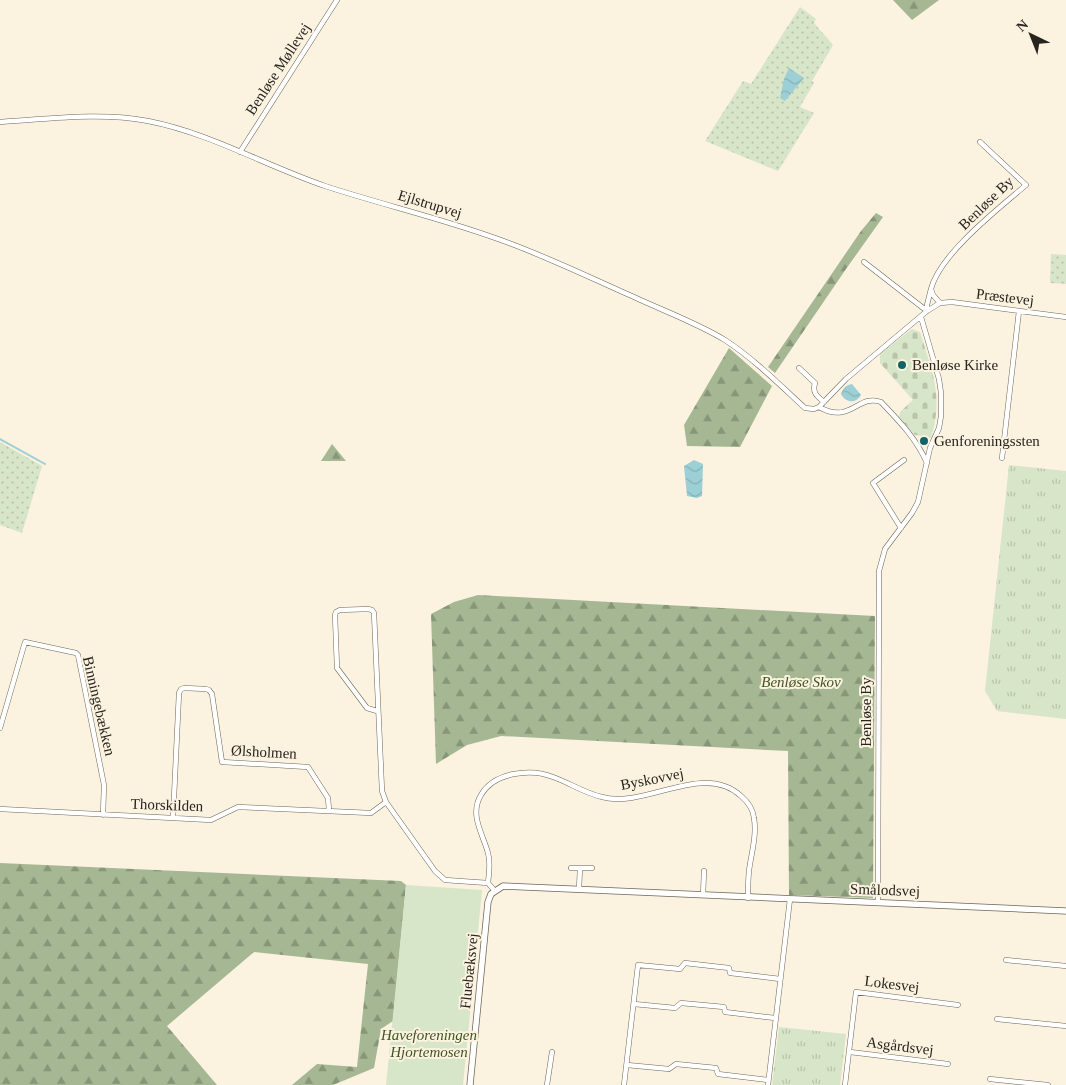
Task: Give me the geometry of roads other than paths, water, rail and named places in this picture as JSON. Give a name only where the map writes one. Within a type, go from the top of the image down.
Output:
[{"type":"street","name":"Benløse Møllevej","points":[[240,152],[338,0]]},
{"type":"street","name":"Ejlstrupvej","points":[[0,122],[85,116],[116,116],[166,125],[193,133],[292,174],[327,186],[427,215],[508,242],[711,332],[741,352],[805,408],[814,409],[819,407]]},
{"type":"street","name":"Benløse By","points":[[927,311],[926,304],[938,270],[952,252],[1026,185],[980,142]]},
{"type":"street","points":[[864,262],[927,311]]},
{"type":"street","points":[[927,463],[921,449],[911,434],[881,402],[875,399],[838,414],[829,413],[819,407],[874,354],[927,311],[940,303],[933,295],[931,289]]},
{"type":"street","name":"Præstevej","points":[[940,303],[952,302],[1066,317]]},
{"type":"street","points":[[1002,458],[1019,311]]},
{"type":"street","name":"Benløse By","points":[[878,902],[879,571],[885,549],[918,502],[930,448],[939,428],[941,416],[939,379],[921,317]]},
{"type":"street","points":[[799,368],[815,383],[814,393],[824,402]]},
{"type":"street","points":[[921,449],[930,448]]},
{"type":"street","points":[[900,528],[873,483],[904,460]]},
{"type":"street","points":[[377,711],[366,708],[337,668],[335,615],[340,610],[368,609],[374,613],[382,791],[386,802],[434,871],[445,880],[488,883],[494,890]]},
{"type":"street","name":"Binningebækken","points":[[0,728],[24,642],[76,653],[78,655],[104,785],[102,815]]},
{"type":"street","name":"Ølsholmen","points":[[173,818],[179,693],[184,688],[206,689],[212,694],[222,762],[308,767],[328,798],[329,810]]},
{"type":"street","name":"Byskovvej","points":[[488,883],[490,866],[488,853],[477,824],[476,813],[481,795],[495,781],[506,776],[536,773],[551,776],[586,793],[604,798],[624,800],[642,797],[682,785],[698,783],[724,786],[737,792],[751,807],[754,818],[754,841],[748,873],[748,898]]},
{"type":"street","name":"Thorskilden","points":[[0,809],[211,820],[238,807],[371,813],[386,802]]},
{"type":"street","points":[[571,868],[592,868]]},
{"type":"street","points":[[579,889],[580,868]]},
{"type":"street","points":[[703,895],[704,871]]},
{"type":"street","name":"Smålodsvej","points":[[494,890],[508,885],[748,898],[1066,911]]},
{"type":"street","name":"Fluebæksvej","points":[[470,1085],[488,902],[494,890]]},
{"type":"street","points":[[627,1065],[669,1069],[676,1064],[716,1068],[718,1074],[768,1083],[790,899]]},
{"type":"street","points":[[1006,960],[1066,966]]},
{"type":"street","points":[[624,1085],[638,965],[680,969],[686,963],[728,968],[730,973],[780,980]]},
{"type":"street","name":"Lokesvej","points":[[845,1085],[856,992],[958,1005]]},
{"type":"street","points":[[634,1004],[675,1008],[681,1003],[724,1008],[725,1012],[775,1018]]},
{"type":"street","points":[[997,1019],[1066,1026]]},
{"type":"street","points":[[547,1085],[552,1052]]},
{"type":"street","name":"Asgårdsvej","points":[[850,1052],[948,1064]]},
{"type":"street","points":[[990,1079],[1048,1085]]},
{"type":"water","points":[[789,68],[804,78],[785,101],[780,98],[784,79]]},
{"type":"water","points":[[852,384],[861,395],[854,401],[848,401],[841,394],[845,387]]},
{"type":"water","points":[[694,460],[703,464],[702,496],[697,498],[687,496],[684,466]]},
{"type":"waterway","points":[[0,439],[45,464]]},
{"type":"place","name":"Benløse Kirke","points":[[902,365]]},
{"type":"place","name":"Genforeningssten","points":[[924,441]]},
{"type":"park label","name":"Benløse Skov","points":[[801,682]]},
{"type":"park label","name":"Haveforeningen Hjortemosen","points":[[429,1044]]}]
